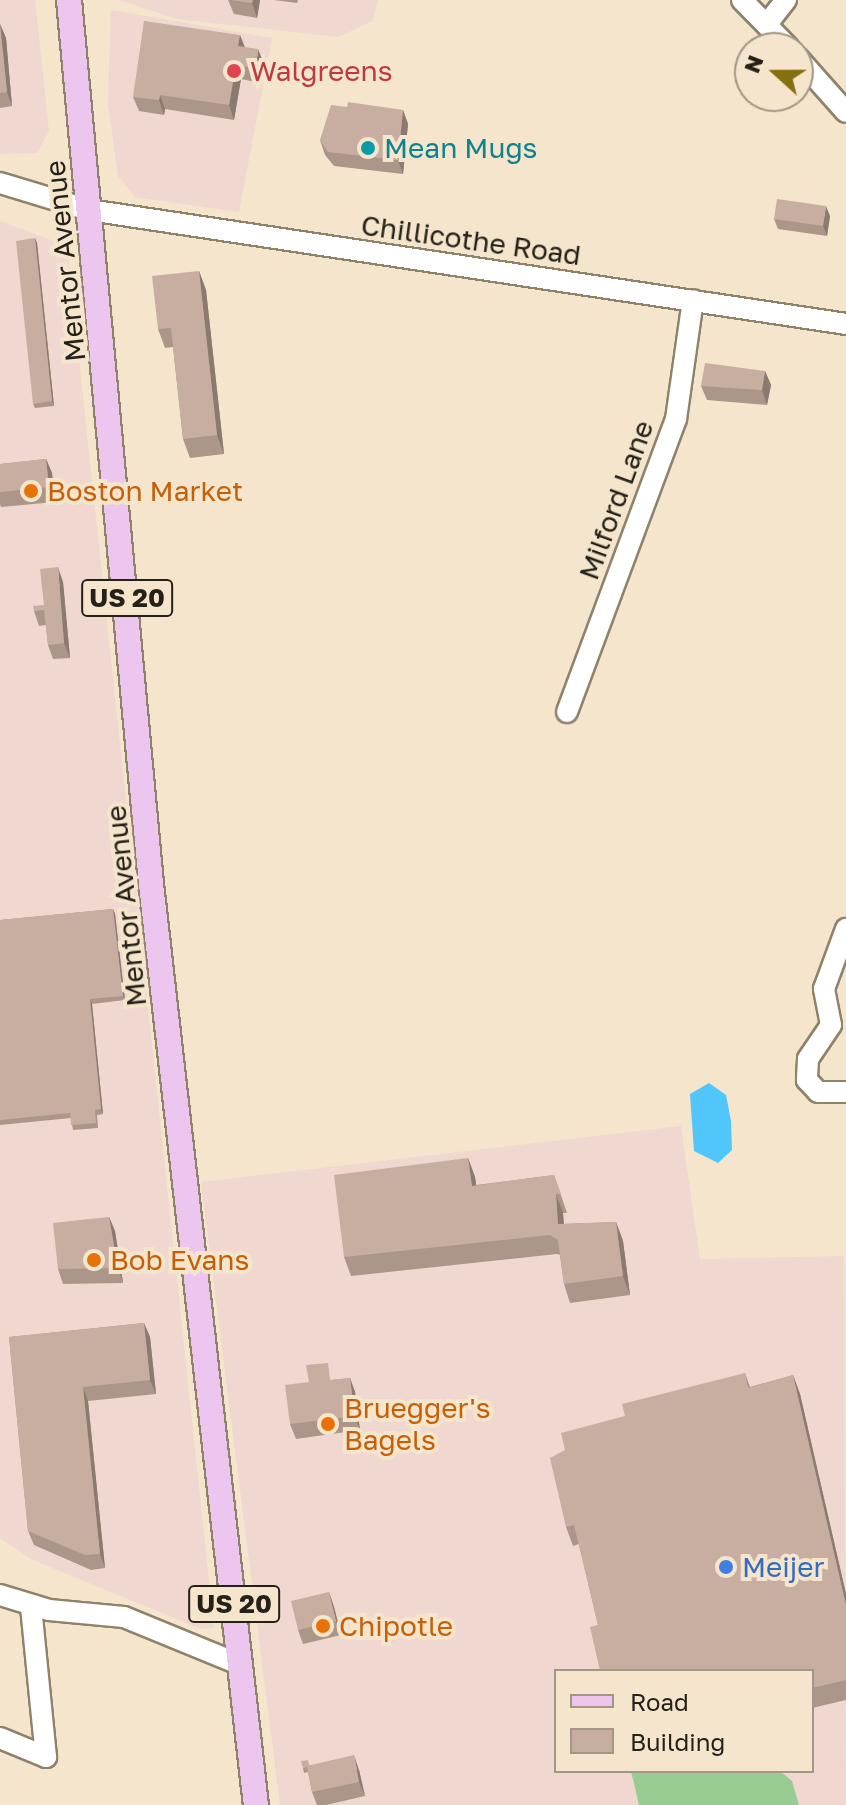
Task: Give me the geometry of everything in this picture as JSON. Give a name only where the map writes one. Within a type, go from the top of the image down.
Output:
[{"type":"main road","name":"Mentor Avenue","points":[[69,0],[151,884],[256,1805]]},
{"type":"street","points":[[742,0],[774,32]]},
{"type":"street","points":[[767,24],[786,0]]},
{"type":"street","points":[[814,76],[846,112]]},
{"type":"street","name":"Chillicothe Road","points":[[0,183],[89,210],[846,324]]},
{"type":"street","name":"Milford Lane","points":[[567,712],[676,419],[693,300]]},
{"type":"street","points":[[846,929],[824,989],[838,1030],[808,1059],[807,1080],[818,1092],[846,1092]]},
{"type":"street","points":[[0,1595],[31,1606],[124,1617],[241,1665]]},
{"type":"street","points":[[0,1738],[46,1757],[31,1606]]},
{"type":"shaded area","points":[[0,0],[35,0],[49,131],[37,153],[0,154]]},
{"type":"shaded area","points":[[119,0],[378,0],[373,21],[338,37],[177,19]]},
{"type":"shaded area","points":[[111,10],[272,38],[239,212],[135,197],[118,176],[108,104]]},
{"type":"shaded area","points":[[0,221],[67,246],[214,1628],[201,1629],[33,1560],[0,1538]]},
{"type":"shaded area","points":[[681,1126],[700,1259],[844,1256],[846,1805],[280,1805],[201,1182]]},
{"type":"green space","points":[[631,1773],[782,1773],[792,1781],[799,1805],[639,1805]]},
{"type":"water","points":[[709,1083],[726,1095],[731,1121],[732,1150],[718,1163],[694,1151],[690,1094]]},
{"type":"building","name":"Walgreens","points":[[144,21],[240,35],[238,46],[258,49],[256,68],[236,65],[229,105],[160,95],[159,100],[133,97]]},
{"type":"building","points":[[0,24],[7,92],[0,93]]},
{"type":"building","name":"Mean Mugs","points":[[348,102],[403,110],[398,160],[328,152],[320,140],[331,105],[347,107]]},
{"type":"building","points":[[777,199],[826,206],[823,226],[774,219]]},
{"type":"building","points":[[35,238],[52,401],[33,404],[16,241]]},
{"type":"building","points":[[199,271],[217,435],[183,439],[171,328],[158,329],[152,276]]},
{"type":"building","points":[[705,363],[765,371],[762,390],[701,386]]},
{"type":"building","points":[[46,459],[49,487],[0,492],[0,464]]},
{"type":"building","points":[[58,567],[64,643],[48,645],[44,610],[34,611],[33,606],[44,605],[40,569]]},
{"type":"building","points":[[113,909],[123,996],[90,999],[101,1109],[95,1110],[96,1123],[71,1125],[70,1113],[0,1120],[0,920]]},
{"type":"building","points":[[468,1158],[472,1186],[554,1175],[561,1194],[556,1194],[558,1224],[616,1222],[623,1276],[564,1284],[558,1240],[550,1235],[344,1257],[334,1175]]},
{"type":"building","points":[[109,1217],[118,1268],[58,1269],[53,1223]]},
{"type":"building","points":[[144,1323],[150,1380],[83,1387],[100,1554],[85,1555],[28,1531],[9,1337]]},
{"type":"building","points":[[328,1363],[330,1380],[350,1378],[355,1416],[290,1424],[285,1385],[309,1382],[306,1365]]},
{"type":"building","points":[[745,1373],[748,1388],[793,1375],[846,1605],[846,1680],[814,1688],[814,1669],[600,1669],[590,1627],[598,1625],[574,1525],[566,1527],[550,1458],[565,1450],[561,1433],[625,1416],[622,1404]]},
{"type":"building","points":[[329,1592],[336,1621],[298,1630],[291,1601]]},
{"type":"building","points":[[354,1755],[359,1782],[312,1792],[307,1766]]},
{"type":"building","points":[[308,1760],[309,1765],[303,1768],[301,1761]]},
{"type":"place","name":"Walgreens","points":[[234,71]]},
{"type":"place","name":"Mean Mugs","points":[[368,148]]},
{"type":"place","name":"Boston Market","points":[[31,491]]},
{"type":"place","name":"Bob Evans","points":[[94,1260]]},
{"type":"place","name":"Bruegger's Bagels","points":[[328,1424]]},
{"type":"place","name":"Meijer","points":[[726,1567]]},
{"type":"place","name":"Chipotle","points":[[323,1626]]}]
